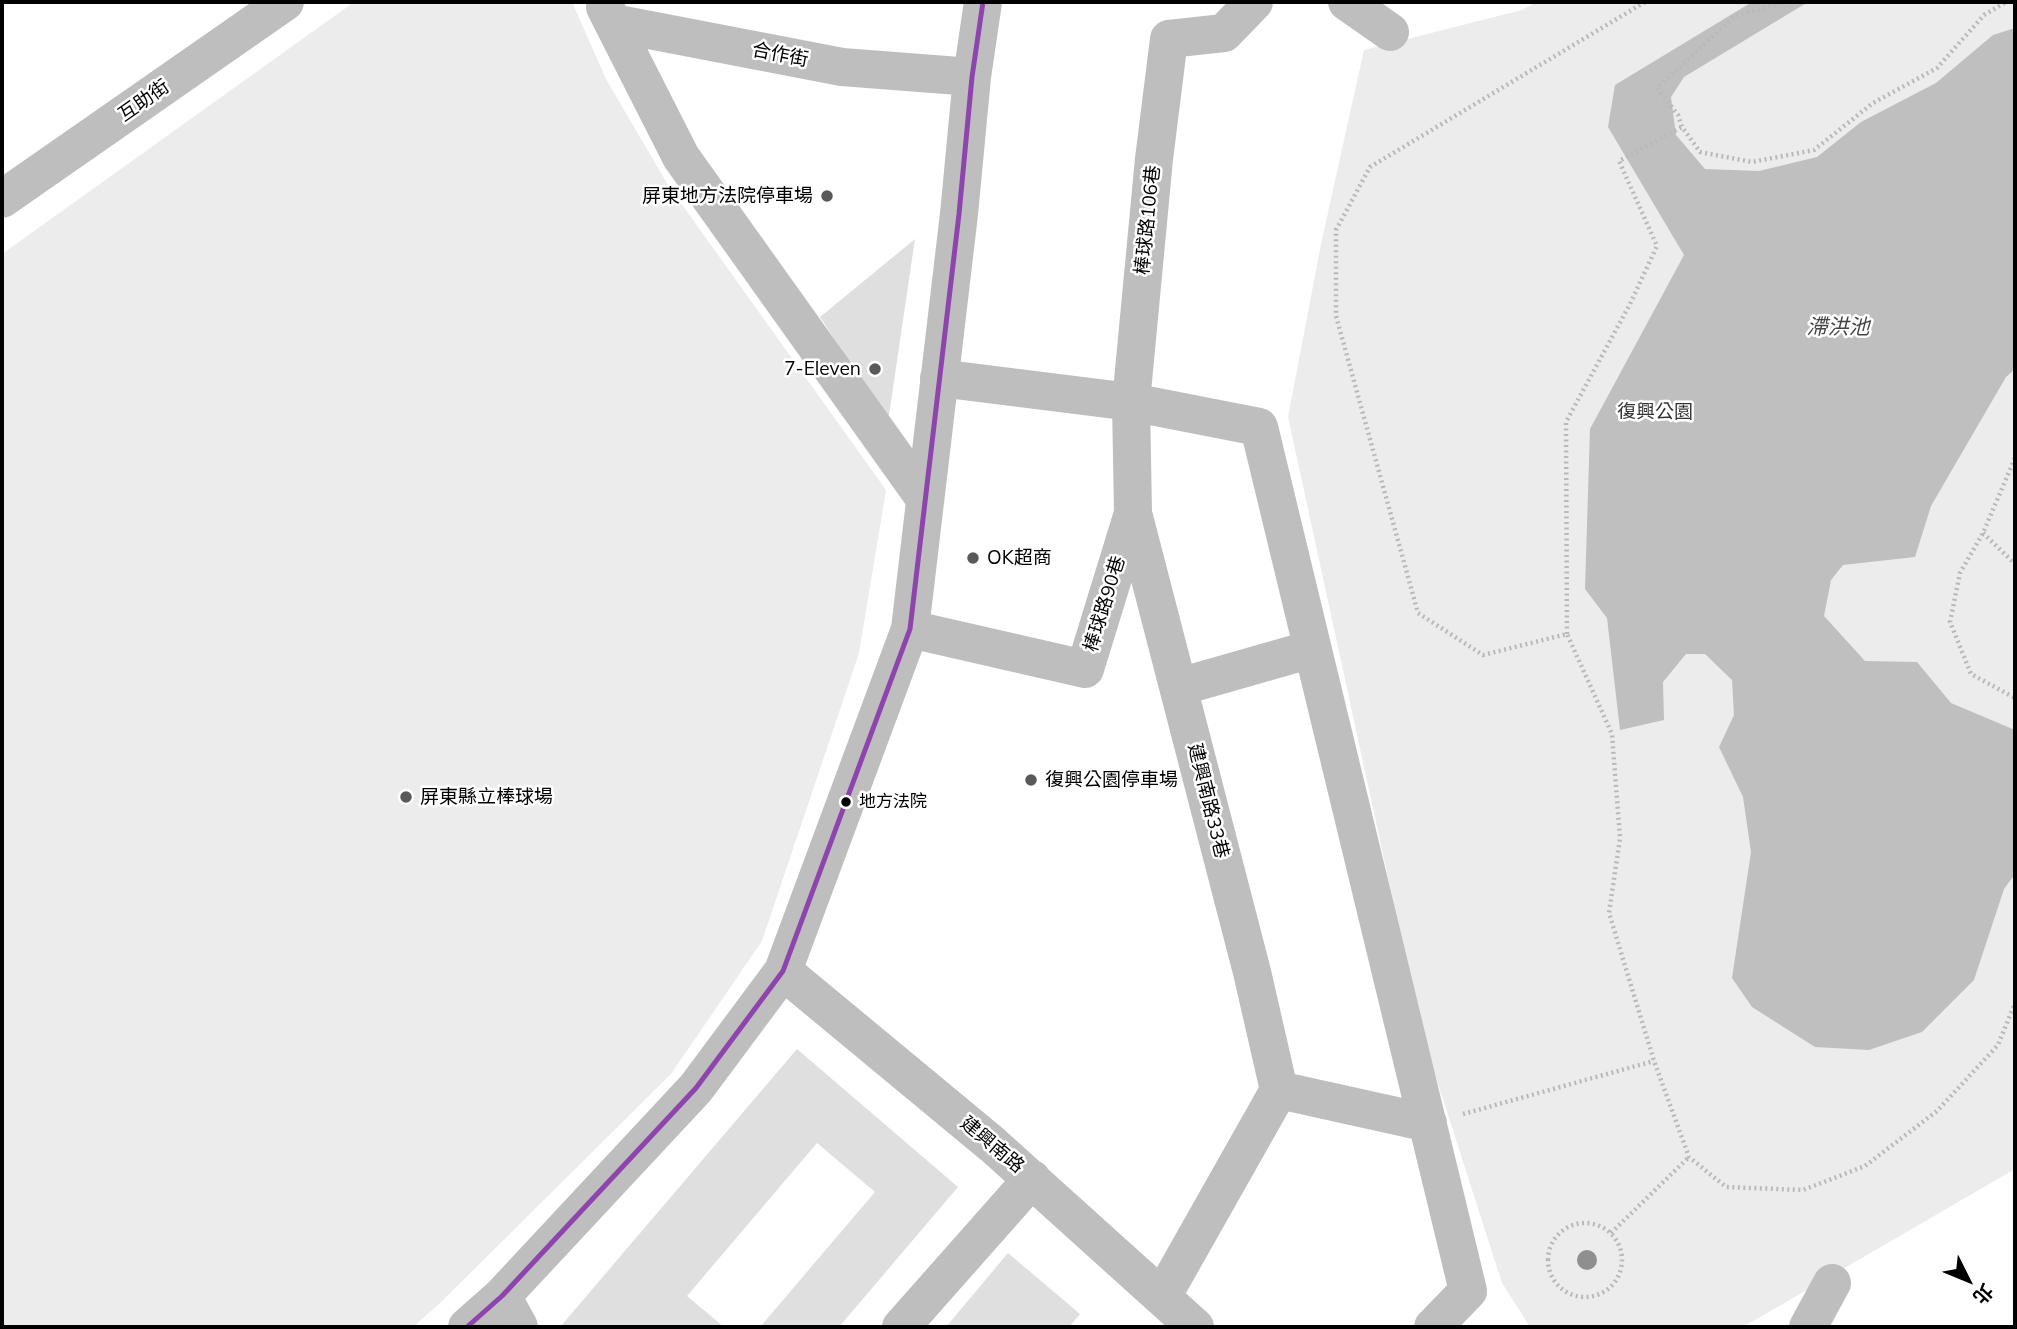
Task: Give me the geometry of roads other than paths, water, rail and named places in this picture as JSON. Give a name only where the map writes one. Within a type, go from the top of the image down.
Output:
[{"type":"street","name":"互助街","points":[[2,199],[285,2]]},
{"type":"street","points":[[467,1327],[511,1312],[695,1088],[783,971],[910,629],[959,214],[972,78],[983,2]]},
{"type":"street","name":"棒球路106巷","points":[[1131,402],[1154,159],[1169,39],[1224,33],[1255,2]]},
{"type":"street","points":[[1347,2],[1390,32]]},
{"type":"street","points":[[608,13],[681,157],[925,499]]},
{"type":"street","name":"合作街","points":[[608,13],[842,67],[972,78]]},
{"type":"street","points":[[939,378],[1131,402],[1259,427],[1468,1291],[1433,1327]]},
{"type":"street","name":"棒球路90巷","points":[[910,629],[1085,669],[1133,513],[1131,402]]},
{"type":"street","name":"建興南路33巷","points":[[1133,513],[1252,972],[1279,1090]]},
{"type":"street","points":[[1179,687],[1312,649]]},
{"type":"street","name":"建興南路","points":[[783,971],[1032,1179],[1195,1327]]},
{"type":"street","points":[[1163,1297],[1279,1090],[1428,1123]]},
{"type":"street","points":[[901,1327],[1032,1179]]},
{"type":"street","points":[[1808,1327],[1832,1283]]},
{"type":"water","name":"滯洪池","points":[[1752,2],[1808,2],[1684,77],[1671,97],[1676,135],[1705,169],[1759,171],[1817,157],[1861,122],[1936,83],[1993,35],[2015,28],[2015,369],[2006,377],[1931,506],[1915,557],[1843,565],[1831,580],[1824,616],[1865,661],[1917,662],[1951,703],[2015,730],[2015,874],[2004,889],[1974,980],[1922,1032],[1869,1050],[1815,1047],[1752,1007],[1732,978],[1751,852],[1743,797],[1719,747],[1734,715],[1732,680],[1705,654],[1686,654],[1663,682],[1664,720],[1620,730],[1607,618],[1585,589],[1590,429],[1684,255],[1608,127],[1615,85]]},
{"type":"place","name":"屏東地方法院停車場","points":[[827,196]]},
{"type":"place","name":"7-Eleven","points":[[875,369]]},
{"type":"place","name":"OK超商","points":[[973,558]]},
{"type":"place","name":"復興公園停車場","points":[[1031,780]]},
{"type":"place","name":"屏東縣立棒球場","points":[[406,797]]},
{"type":"place","name":"地方法院","points":[[846,802]]},
{"type":"park label","name":"復興公園","points":[[1655,412]]}]
